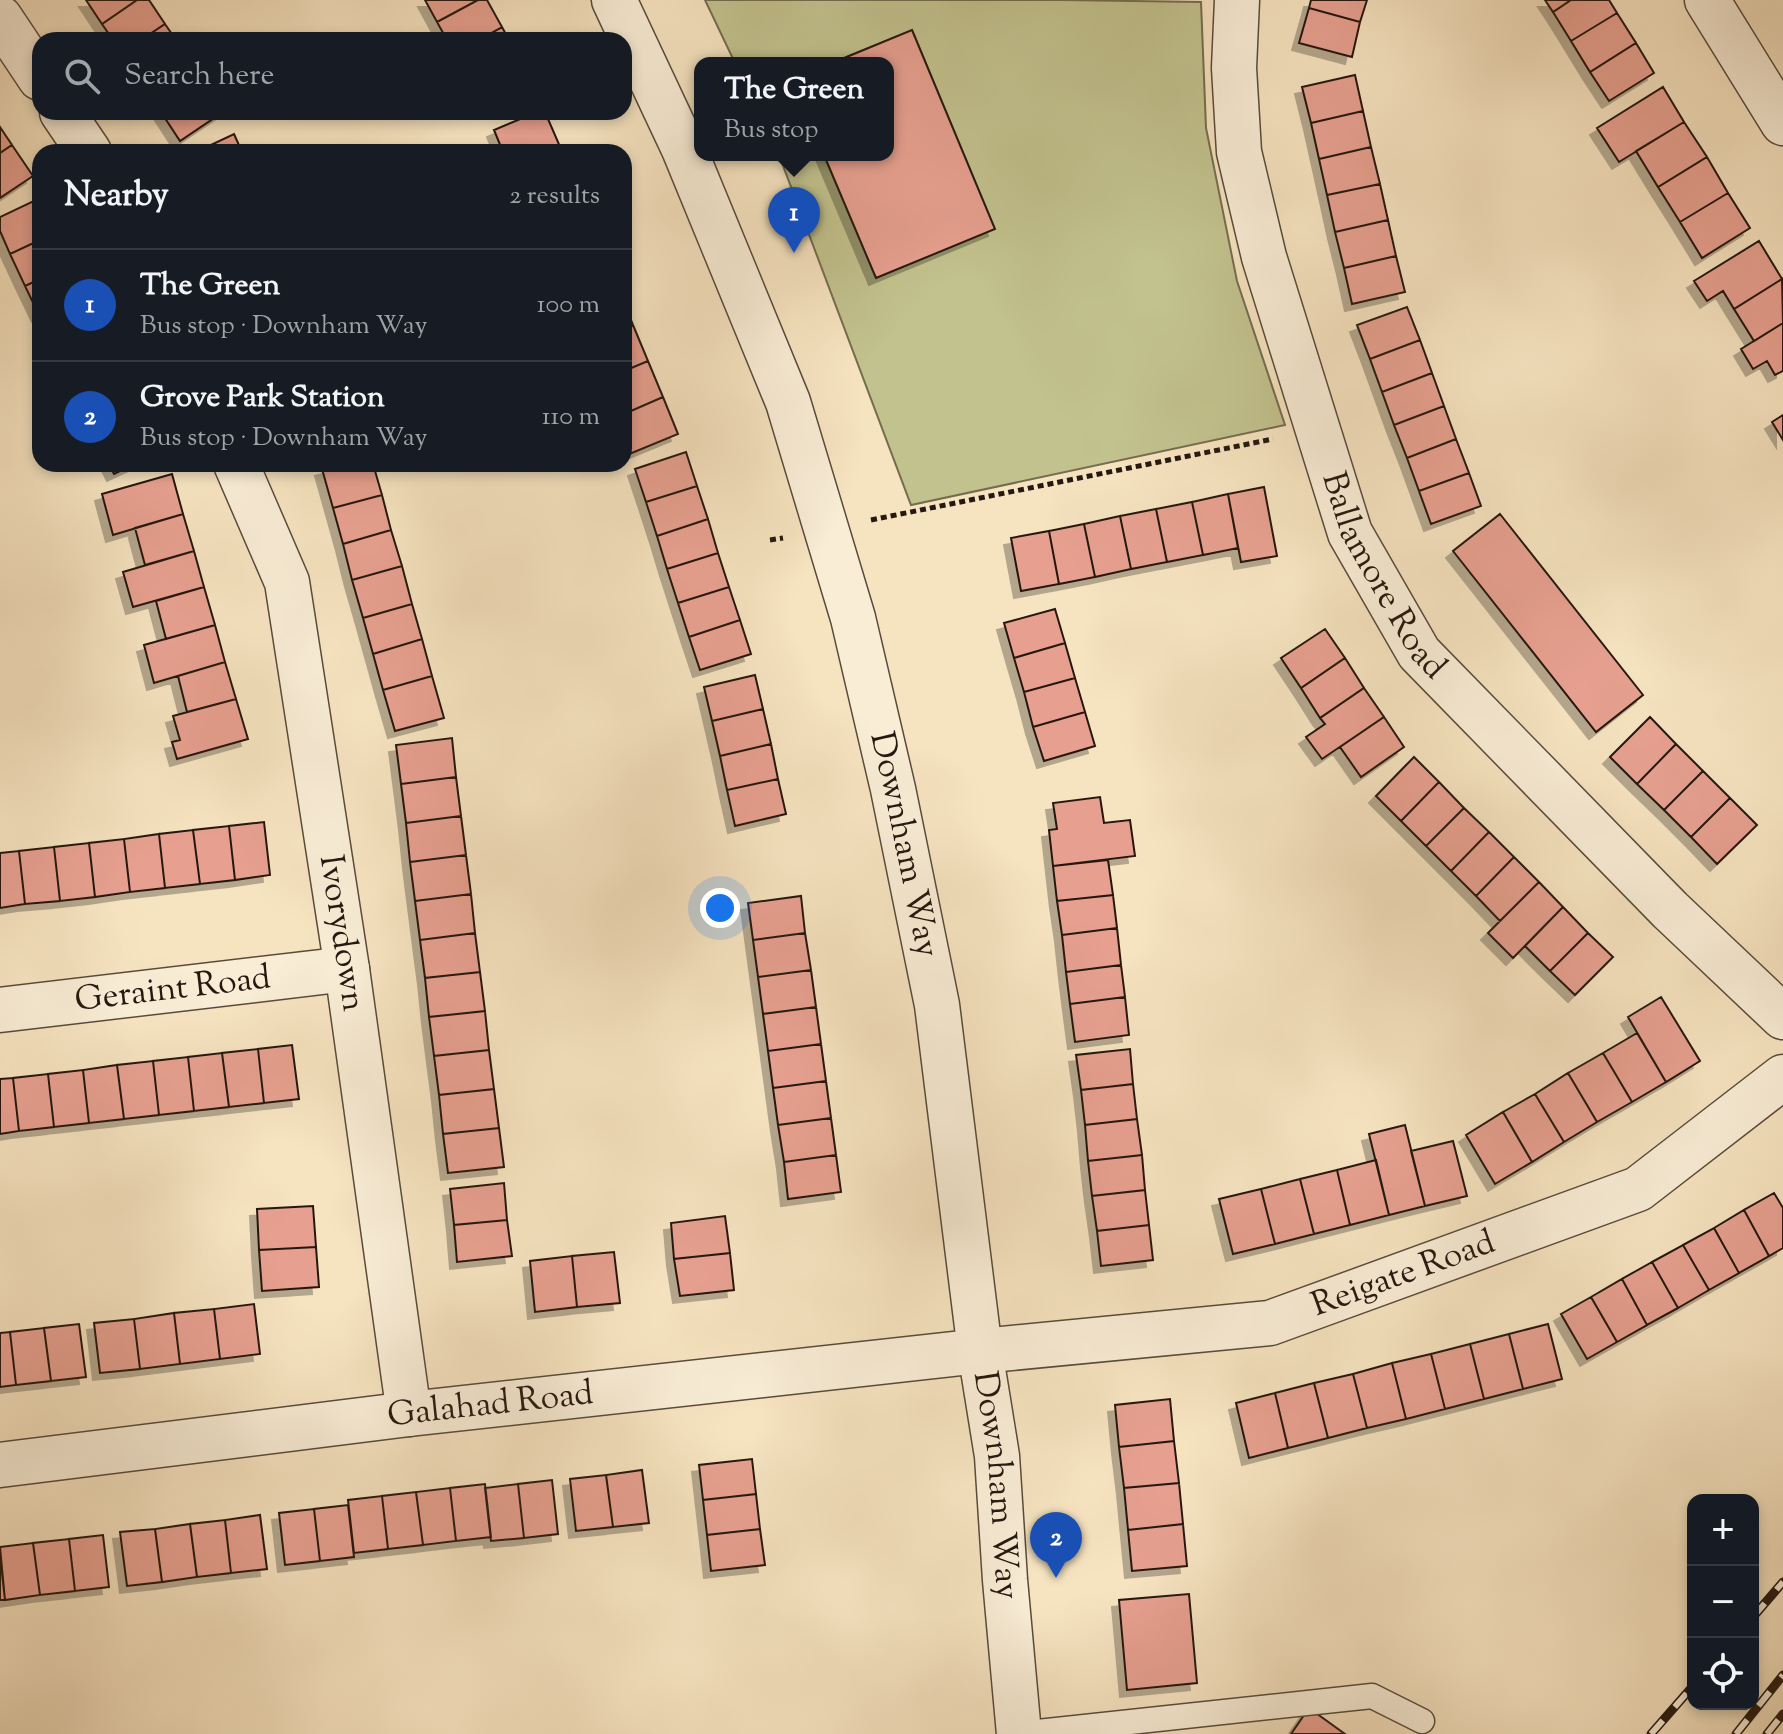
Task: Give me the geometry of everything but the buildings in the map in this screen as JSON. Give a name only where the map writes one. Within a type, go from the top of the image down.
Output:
[{"type":"street","name":"Downham Way","points":[[614,0],[629,32]]},
{"type":"street","name":"Ballamore Road","points":[[1237,0],[1234,68],[1239,152],[1264,257],[1350,533],[1419,653],[1659,899],[1783,1017]]},
{"type":"street","points":[[1707,0],[1783,123]]},
{"type":"street","points":[[0,18],[32,66]]},
{"type":"street","name":"Downham Way","points":[[632,38],[684,149],[788,402],[853,618],[893,789],[937,1005],[980,1351],[997,1456],[1019,1734]]},
{"type":"street","points":[[67,120],[84,144]]},
{"type":"street","name":"Ivorydown","points":[[239,472],[287,582],[347,969],[409,1414]]},
{"type":"street","name":"Geraint Road","points":[[0,1010],[347,969]]},
{"type":"street","name":"Reigate Road","points":[[980,1351],[1270,1323],[1638,1189],[1783,1077]]},
{"type":"street","name":"Galahad Road","points":[[0,1465],[409,1414],[980,1351]]},
{"type":"lane","points":[[1019,1734],[1372,1696],[1422,1721]]},
{"type":"path","points":[[901,514],[1281,438]]},
{"type":"green space","points":[[705,0],[1201,2],[1206,128],[1237,281],[1285,425],[911,505],[781,161],[827,161],[876,278],[994,228],[912,30],[847,57],[732,57]]},
{"type":"railway","points":[[1759,1610],[1783,1582]]},
{"type":"railway","points":[[1736,1734],[1783,1675]]},
{"type":"railway","points":[[1651,1734],[1687,1693]]},
{"type":"railway","points":[[1767,1734],[1783,1714]]},
{"type":"place","name":"The Green","points":[[794,253]]},
{"type":"place","name":"Grove Park Station","points":[[1056,1578]]}]
